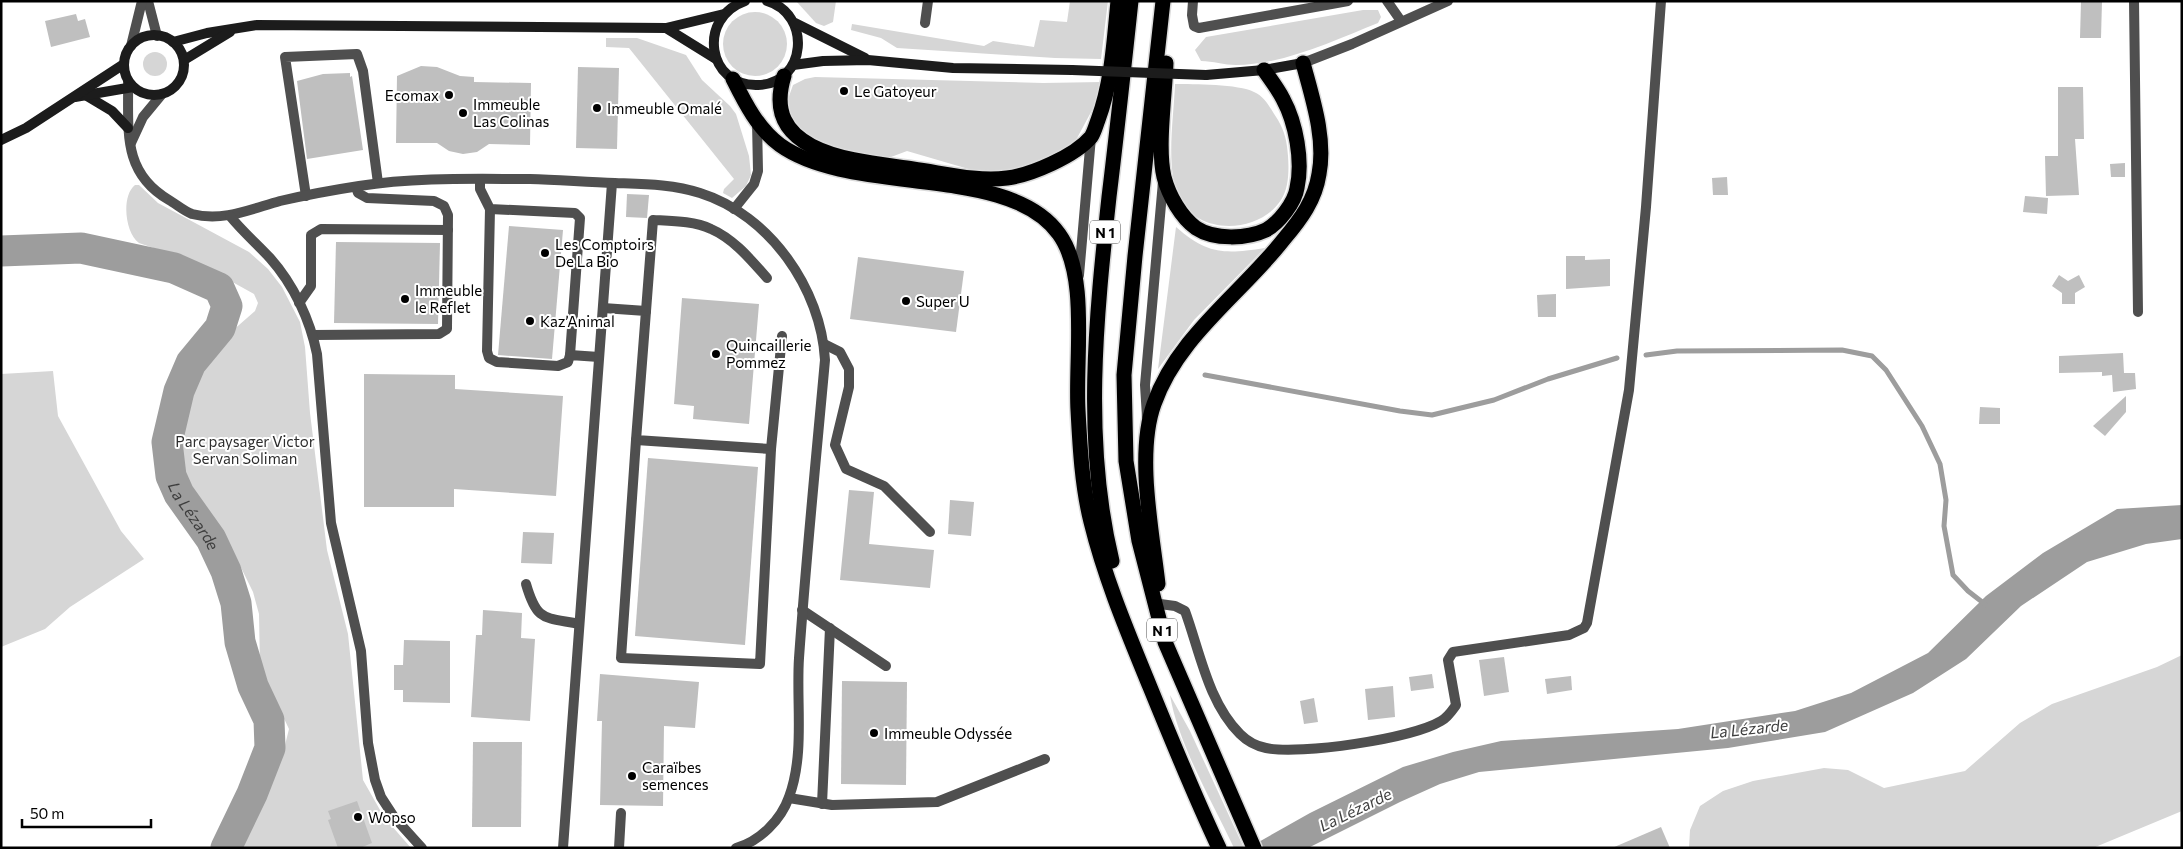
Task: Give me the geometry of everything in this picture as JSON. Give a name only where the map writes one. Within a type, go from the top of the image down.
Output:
[{"type":"highway","points":[[788,70],[779,90],[781,110],[788,126],[797,137],[808,145],[835,155],[873,163],[956,175],[1009,178],[1058,161],[1091,137],[1107,95],[1118,1]]},
{"type":"highway","name":"N 1","points":[[1131,1],[1095,350],[1097,463],[1104,529],[1132,643],[1196,800],[1219,848]]},
{"type":"highway","name":"N 1","points":[[1163,1],[1124,375],[1126,462],[1139,542],[1165,642],[1226,789],[1254,848]]},
{"type":"highway","points":[[1169,1],[1162,145],[1164,177],[1182,214],[1197,228],[1214,235],[1240,237],[1266,230],[1283,215],[1298,189],[1298,158],[1293,128],[1284,100],[1264,70]]},
{"type":"highway","points":[[1165,642],[1146,459],[1148,428],[1161,384],[1175,362],[1205,325],[1275,251],[1307,212],[1319,174],[1321,151],[1316,118],[1303,62]]},
{"type":"highway","points":[[733,79],[747,108],[779,144],[824,165],[857,173],[960,188],[1005,197],[1027,206],[1041,215],[1059,234],[1071,255],[1077,289],[1077,388],[1080,462],[1090,520],[1108,580],[1132,643]]},
{"type":"main road","points":[[767,1],[779,4],[795,23],[868,60]]},
{"type":"main road","points":[[740,2],[724,14],[717,24],[713,48],[716,59],[723,70],[733,79],[745,84],[759,86],[772,82],[788,70],[799,52],[799,37],[795,23]]},
{"type":"main road","points":[[1,140],[26,128],[124,64],[131,46],[143,38],[157,36],[173,42],[207,33],[269,25],[666,28],[724,14]]},
{"type":"main road","points":[[666,28],[716,59]]},
{"type":"main road","points":[[184,60],[236,29]]},
{"type":"main road","points":[[71,98],[130,85],[147,94],[162,94],[178,84],[183,73],[184,60],[173,42]]},
{"type":"main road","points":[[788,70],[823,61],[868,60],[953,68],[1206,75],[1264,70],[1303,62]]},
{"type":"main road","points":[[124,64],[130,85]]},
{"type":"main road","points":[[87,96],[112,110],[128,128]]},
{"type":"street","points":[[131,46],[142,1]]},
{"type":"street","points":[[148,1],[157,36]]},
{"type":"street","points":[[925,23],[928,1]]},
{"type":"street","points":[[1193,1],[1192,15],[1194,26],[1199,28],[1348,1]]},
{"type":"street","points":[[1387,1],[1401,21]]},
{"type":"street","points":[[1303,62],[1352,44],[1448,1]]},
{"type":"street","points":[[1160,604],[1185,610],[1210,683],[1224,716],[1241,735],[1254,745],[1268,748],[1308,749],[1363,742],[1412,733],[1427,728],[1449,715],[1456,705],[1448,660],[1454,652],[1569,635],[1584,628],[1587,623],[1628,390],[1646,207],[1661,1]]},
{"type":"street","points":[[2134,1],[2138,312]]},
{"type":"street","points":[[306,196],[285,57],[356,54],[363,71],[378,183]]},
{"type":"street","points":[[130,85],[128,128],[136,168],[144,180],[158,194],[191,213],[230,216],[306,196],[378,183],[431,178],[612,183],[673,187],[716,200],[734,209],[754,223],[782,251],[805,288],[824,344],[825,360],[802,610],[797,768],[789,798],[774,824],[759,836],[736,848]]},
{"type":"street","points":[[130,144],[143,117],[162,94]]},
{"type":"street","points":[[734,209],[754,184],[758,171],[757,121]]},
{"type":"street","points":[[1077,289],[1091,137]]},
{"type":"street","points":[[1148,428],[1145,385],[1164,177]]},
{"type":"street","points":[[480,179],[480,189],[490,209],[487,351],[489,358],[497,362],[558,366],[568,362],[580,218],[574,213],[490,209]]},
{"type":"street","points":[[563,848],[612,183]]},
{"type":"street","points":[[313,335],[440,334],[445,333],[448,325],[447,211],[441,203],[367,198],[358,193],[356,187]]},
{"type":"street","points":[[230,216],[272,260],[299,303],[313,335],[317,354],[332,523],[362,651],[368,743],[375,780],[381,797],[394,818],[422,848]]},
{"type":"street","points":[[767,278],[739,247],[711,228],[683,222],[653,220],[620,658],[760,664],[771,449],[782,336]]},
{"type":"street","points":[[299,303],[311,286],[311,235],[315,230],[321,228],[448,230]]},
{"type":"street","points":[[603,308],[646,311]]},
{"type":"street","points":[[824,344],[840,352],[849,369],[849,387],[835,446],[846,469],[884,486],[930,532]]},
{"type":"street","points":[[570,355],[599,357]]},
{"type":"street","points":[[636,440],[771,449]]},
{"type":"street","points":[[526,584],[534,609],[543,616],[579,624]]},
{"type":"street","points":[[802,610],[886,666]]},
{"type":"street","points":[[822,804],[830,628]]},
{"type":"street","points":[[789,798],[832,806],[937,802],[1045,759]]},
{"type":"street","points":[[619,848],[621,813]]},
{"type":"green space","points":[[796,1],[836,1],[833,22],[824,26],[816,23]]},
{"type":"green space","points":[[1070,1],[1108,1],[1101,59],[897,48],[881,38],[851,30],[852,24],[984,46],[993,41],[1034,47],[1040,20],[1067,22]]},
{"type":"green space","points":[[1363,10],[1378,10],[1381,17],[1378,23],[1327,44],[1272,61],[1236,65],[1201,61],[1195,50],[1206,37]]},
{"type":"green space","points":[[749,12],[761,12],[778,21],[785,32],[787,44],[785,56],[778,67],[761,76],[749,76],[737,71],[728,62],[723,50],[723,38],[728,26],[737,17]]},
{"type":"green space","points":[[606,38],[637,38],[686,55],[702,80],[736,114],[749,156],[751,175],[746,186],[732,198],[723,193],[724,189],[734,179],[629,48],[606,47]]},
{"type":"green space","points":[[155,52],[160,53],[166,59],[166,69],[160,75],[155,76],[150,75],[144,69],[143,64],[144,59],[150,53]]},
{"type":"green space","points":[[815,77],[1043,83],[1102,82],[1097,101],[1076,140],[1048,159],[1001,172],[972,170],[907,151],[883,160],[863,158],[805,137],[791,117],[788,99],[793,85],[805,79]]},
{"type":"green space","points":[[1175,84],[1238,87],[1258,94],[1268,104],[1284,133],[1288,161],[1286,190],[1281,200],[1271,211],[1258,219],[1244,224],[1228,226],[1213,224],[1199,219],[1188,210],[1179,197],[1172,172],[1171,142]]},
{"type":"green space","name":"Parc paysager Victor Servan Soliman","points":[[135,185],[139,185],[158,203],[249,252],[268,269],[282,287],[300,322],[305,347],[310,413],[327,550],[348,634],[363,780],[384,817],[411,848],[241,848],[285,745],[289,729],[260,668],[259,614],[253,592],[224,533],[188,490],[180,473],[176,456],[177,433],[183,410],[197,373],[210,354],[255,311],[258,303],[254,294],[200,264],[139,243],[130,231],[126,214],[128,197]]},
{"type":"green space","points":[[1176,227],[1208,248],[1239,251],[1265,248],[1194,320],[1158,369]]},
{"type":"green space","points":[[53,371],[58,416],[121,531],[144,559],[70,607],[45,629],[1,647],[1,374]]},
{"type":"green space","points":[[2182,655],[2182,811],[2093,848],[1689,848],[1690,830],[1700,806],[1723,791],[1753,781],[1824,768],[1848,770],[1884,788],[1965,771],[2020,723],[2052,704],[2157,667]]},
{"type":"green space","points":[[1170,695],[1190,731],[1244,848],[1234,848],[1207,793],[1180,733]]},
{"type":"water","points":[[2182,505],[2182,539],[2146,544],[2087,562],[2021,606],[1966,659],[1913,693],[1825,732],[1728,748],[1479,772],[1440,784],[1308,848],[1248,848],[1310,813],[1403,767],[1453,752],[1501,741],[1678,729],[1795,711],[1851,693],[1928,653],[1986,596],[2043,553],[2117,509]]},
{"type":"building","points":[[2081,1],[2102,1],[2101,38],[2080,38]]},
{"type":"building","points":[[76,14],[78,21],[85,19],[90,37],[51,47],[45,21]]},
{"type":"building","name":"Immeuble Las Colinas","points":[[421,66],[437,67],[460,76],[474,77],[474,82],[531,83],[530,145],[489,144],[477,152],[463,154],[449,151],[437,143],[396,143],[397,76]]},
{"type":"building","name":"Immeuble Omalé","points":[[578,67],[619,68],[617,149],[576,148]]},
{"type":"building","points":[[350,73],[363,150],[307,159],[297,81],[323,74]]},
{"type":"building","points":[[2058,87],[2083,87],[2084,139],[2075,139],[2079,195],[2046,196],[2045,156],[2058,156]]},
{"type":"building","points":[[2125,163],[2125,177],[2111,177],[2110,164]]},
{"type":"building","points":[[1727,177],[1728,195],[1713,195],[1712,178]]},
{"type":"building","points":[[627,194],[649,195],[647,218],[626,217]]},
{"type":"building","points":[[2025,196],[2048,198],[2047,214],[2023,212]]},
{"type":"building","points":[[509,226],[563,230],[552,359],[498,355]]},
{"type":"building","name":"Immeuble le Reflet","points":[[336,242],[440,243],[438,324],[334,323]]},
{"type":"building","points":[[1566,256],[1585,256],[1585,260],[1610,259],[1610,286],[1566,289]]},
{"type":"building","name":"Super U","points":[[858,257],[964,271],[956,332],[850,319]]},
{"type":"building","points":[[2059,275],[2068,281],[2079,275],[2085,287],[2075,293],[2075,304],[2062,304],[2062,293],[2052,286]]},
{"type":"building","points":[[1556,294],[1556,317],[1538,317],[1537,295]]},
{"type":"building","name":"Quincaillerie Pommez","points":[[682,298],[759,304],[749,424],[693,419],[694,406],[674,404]]},
{"type":"building","points":[[2123,353],[2124,373],[2135,373],[2136,389],[2113,392],[2112,375],[2102,376],[2102,372],[2059,373],[2059,356]]},
{"type":"building","points":[[364,374],[455,375],[455,389],[563,396],[556,496],[454,489],[454,507],[364,507]]},
{"type":"building","points":[[2126,396],[2126,412],[2105,436],[2093,426]]},
{"type":"building","points":[[1980,407],[2000,408],[2000,424],[1979,424]]},
{"type":"building","points":[[648,458],[758,467],[745,645],[635,636]]},
{"type":"building","points":[[849,490],[874,492],[869,544],[934,550],[930,588],[840,580]]},
{"type":"building","points":[[950,500],[974,502],[971,536],[948,534]]},
{"type":"building","points":[[523,532],[554,533],[552,564],[521,563]]},
{"type":"building","points":[[483,610],[522,613],[521,638],[535,639],[530,721],[471,717],[476,635],[482,635]]},
{"type":"building","points":[[404,640],[450,641],[450,703],[403,702],[403,690],[394,690],[394,665],[403,665]]},
{"type":"building","points":[[1504,657],[1509,692],[1484,696],[1479,660]]},
{"type":"building","points":[[600,674],[699,682],[695,728],[664,726],[663,806],[600,805],[602,721],[597,721]]},
{"type":"building","points":[[1432,674],[1434,688],[1411,691],[1409,677]]},
{"type":"building","points":[[1571,676],[1572,690],[1547,694],[1545,679]]},
{"type":"building","name":"Immeuble Odyssée","points":[[842,681],[907,682],[906,785],[841,784]]},
{"type":"building","points":[[1393,686],[1395,717],[1368,720],[1365,689]]},
{"type":"building","points":[[1314,698],[1318,722],[1304,724],[1300,701]]},
{"type":"building","points":[[473,742],[522,742],[521,827],[472,827]]},
{"type":"building","points":[[357,801],[372,843],[360,848],[338,848],[328,820],[331,819],[328,811]]},
{"type":"building","points":[[1661,827],[1670,848],[1612,848]]},
{"type":"waterway","name":"La Lézarde","points":[[1,251],[81,248],[174,268],[219,288],[227,306],[220,328],[191,363],[179,391],[167,442],[171,476],[179,494],[211,539],[226,571],[236,603],[240,642],[253,686],[269,720],[270,748],[252,794],[226,848]]},
{"type":"waterway","points":[[1646,355],[1677,351],[1842,350],[1872,356],[1886,370],[1922,426],[1940,464],[1946,500],[1944,526],[1953,575],[1968,591],[1986,605]]},
{"type":"waterway","points":[[1205,375],[1400,411],[1432,415],[1494,400],[1548,379],[1617,358]]},
{"type":"place","name":"Le Gatoyeur","points":[[844,91]]},
{"type":"place","name":"Ecomax","points":[[449,95]]},
{"type":"place","name":"Immeuble Omalé","points":[[597,108]]},
{"type":"place","name":"Immeuble Las Colinas","points":[[463,113]]},
{"type":"place","name":"Les Comptoirs De La Bio","points":[[545,253]]},
{"type":"place","name":"Immeuble le Reflet","points":[[405,299]]},
{"type":"place","name":"Super U","points":[[906,301]]},
{"type":"place","name":"Kaz’Animal","points":[[530,321]]},
{"type":"place","name":"Quincaillerie Pommez","points":[[716,354]]},
{"type":"place","name":"Immeuble Odyssée","points":[[874,733]]},
{"type":"place","name":"Caraïbes semences","points":[[632,776]]},
{"type":"place","name":"Wopso","points":[[358,817]]}]
